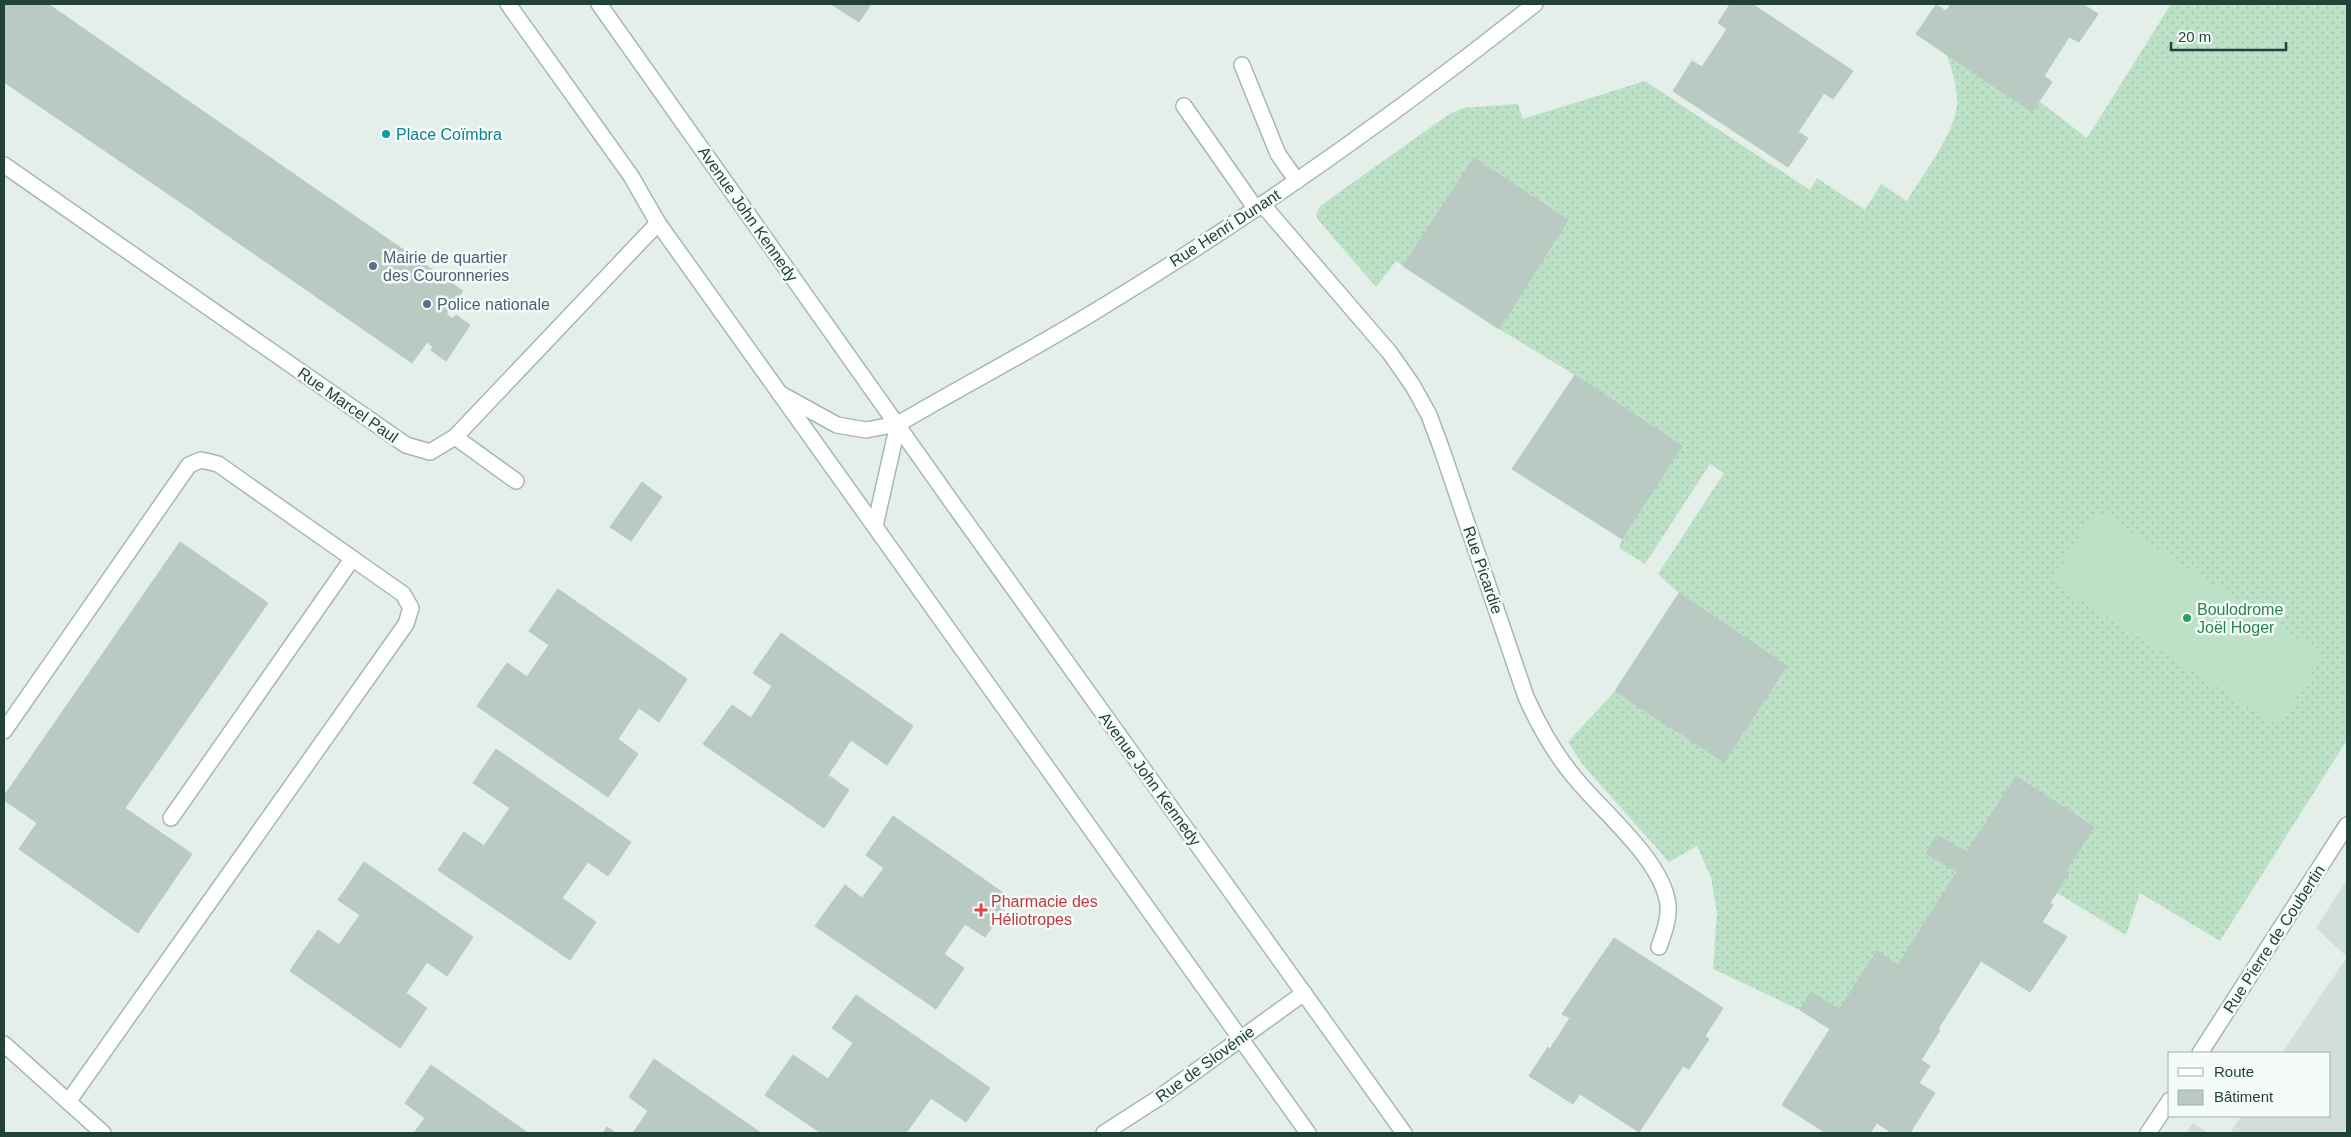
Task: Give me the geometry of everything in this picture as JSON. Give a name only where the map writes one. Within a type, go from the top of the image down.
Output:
[{"type":"street","points":[[508,4],[631,176],[658,223],[1308,1133]]},
{"type":"street","name":"Avenue John Kennedy","points":[[599,4],[1404,1133]]},
{"type":"street","name":"Rue Henri Dunant","points":[[898,424],[1094,312],[1297,181],[1437,79],[1535,4]]},
{"type":"street","points":[[1242,65],[1278,154],[1297,181]]},
{"type":"street","name":"Rue Picardie","points":[[1184,106],[1259,206],[1390,353],[1413,386],[1428,415],[1442,450],[1526,697],[1538,725],[1570,772],[1645,856],[1662,883],[1668,901],[1668,920],[1659,948]]},
{"type":"street","name":"Rue Marcel Paul","points":[[4,165],[406,445],[430,452],[455,437],[658,223]]},
{"type":"street","points":[[779,393],[837,425],[866,430],[898,424],[875,526]]},
{"type":"street","points":[[455,437],[516,481]]},
{"type":"street","points":[[4,731],[189,464],[201,460],[218,464],[403,594],[411,608],[406,624],[176,952],[68,1102]]},
{"type":"street","points":[[171,818],[352,559]]},
{"type":"street","name":"Rue Pierre de Coubertin","points":[[2201,1052],[2347,825]]},
{"type":"street","name":"Rue de Slovénie","points":[[1104,1133],[1160,1097],[1304,993]]},
{"type":"street","points":[[4,1044],[103,1133]]},
{"type":"street","points":[[2148,1133],[2168,1103]]},
{"type":"shaded area","points":[[2347,880],[2347,957],[2316,928]]},
{"type":"shaded area","points":[[2347,957],[2347,1133],[2230,1133],[2240,1117],[2331,1117],[2331,1052],[2283,1052]]},
{"type":"shaded area","points":[[2193,1123],[2208,1133],[2186,1133]]},
{"type":"green space","points":[[2171,4],[2347,4],[2347,740],[2220,941],[2140,893],[2126,935],[2057,893],[2069,873],[2066,871],[2094,827],[2016,776],[1967,852],[1937,835],[1926,853],[1957,872],[1898,965],[1877,952],[1839,1010],[1811,992],[1800,1010],[1713,969],[1717,913],[1711,877],[1697,846],[1669,862],[1582,764],[1568,742],[1615,691],[1724,762],[1787,667],[1679,593],[1658,574],[1724,473],[1710,464],[1645,564],[1619,548],[1622,539],[1682,446],[1575,375],[1499,329],[1568,220],[1475,159],[1403,266],[1396,261],[1376,287],[1319,221],[1316,215],[1320,206],[1448,115],[1463,108],[1518,104],[1523,119],[1645,81],[1810,190],[1817,178],[1865,210],[1881,184],[1907,201],[1937,154],[1955,116],[1957,91],[1947,55],[2032,111],[2039,101],[2087,138]]},
{"type":"green space","name":"Boulodrome Joël Hoger","points":[[2097,510],[2323,655],[2278,726],[2051,581]]},
{"type":"building","points":[[4,4],[18,4],[230,150],[189,208],[4,82]]},
{"type":"building","points":[[17,4],[48,4],[463,291],[453,305],[258,170],[217,228],[189,208],[230,150]]},
{"type":"building","points":[[831,4],[871,4],[859,22]]},
{"type":"building","points":[[1730,4],[1752,4],[1853,71],[1833,99],[1824,93],[1798,132],[1808,138],[1788,167],[1673,91],[1692,61],[1702,67],[1727,29],[1718,23]]},
{"type":"building","points":[[1951,4],[2083,4],[2098,14],[2079,42],[2069,37],[2044,76],[2052,82],[2032,112],[1916,34],[1936,5],[1946,11]]},
{"type":"building","points":[[1474,158],[1568,220],[1499,329],[1403,266]]},
{"type":"building","points":[[258,170],[453,305],[446,314],[453,319],[456,315],[470,325],[446,361],[431,350],[433,347],[427,342],[412,363],[217,228]]},
{"type":"building","points":[[1575,375],[1682,446],[1622,539],[1512,469]]},
{"type":"building","points":[[642,482],[662,497],[631,541],[610,527]]},
{"type":"building","points":[[180,542],[268,603],[125,808],[192,854],[138,933],[19,849],[37,823],[4,800],[4,796]]},
{"type":"building","points":[[558,589],[687,679],[659,722],[639,708],[618,739],[638,754],[608,797],[477,706],[507,663],[527,677],[549,645],[529,631]]},
{"type":"building","points":[[1679,593],[1787,666],[1724,762],[1615,691]]},
{"type":"building","points":[[781,633],[913,726],[887,765],[851,740],[828,775],[849,790],[824,828],[703,744],[732,705],[751,718],[772,686],[753,673]]},
{"type":"building","points":[[496,749],[631,842],[608,876],[588,862],[562,898],[596,922],[570,960],[438,870],[464,832],[484,846],[510,808],[473,783]]},
{"type":"building","points":[[2016,776],[2094,827],[2066,871],[2069,873],[2050,903],[2053,905],[2042,922],[2067,937],[2030,992],[1981,961],[1938,1029],[1940,1030],[1921,1060],[1930,1066],[1919,1083],[1935,1093],[1910,1133],[1892,1133],[1877,1123],[1870,1133],[1826,1133],[1782,1105],[1830,1029],[1800,1010],[1811,992],[1839,1010],[1877,951],[1898,965],[1957,872],[1926,853],[1937,835],[1967,852]]},
{"type":"building","points":[[893,816],[1012,899],[985,937],[965,924],[944,954],[964,968],[936,1009],[815,926],[845,885],[862,898],[884,868],[866,855]]},
{"type":"building","points":[[364,862],[473,937],[447,976],[427,962],[406,993],[427,1008],[400,1048],[290,971],[318,930],[339,945],[360,915],[338,900]]},
{"type":"building","points":[[1614,938],[1723,1008],[1705,1036],[1709,1039],[1689,1069],[1683,1066],[1639,1132],[1580,1094],[1573,1104],[1529,1076],[1548,1047],[1550,1049],[1570,1018],[1562,1014]]},
{"type":"building","points":[[856,995],[990,1088],[966,1122],[931,1098],[906,1133],[821,1133],[765,1095],[793,1055],[828,1079],[853,1043],[832,1028]]},
{"type":"building","points":[[654,1059],[761,1133],[633,1133],[648,1111],[629,1097]]},
{"type":"building","points":[[431,1065],[528,1133],[414,1133],[425,1118],[405,1103]]},
{"type":"building","points":[[607,1127],[616,1133],[603,1133]]},
{"type":"place","name":"Place Coïmbra","points":[[386,134]]},
{"type":"place","name":"Mairie de quartier des Couronneries","points":[[373,266]]},
{"type":"place","name":"Police nationale","points":[[427,304]]},
{"type":"place","name":"Boulodrome Joël Hoger","points":[[2187,618]]},
{"type":"place","name":"Pharmacie des Héliotropes","points":[[981,910]]}]
